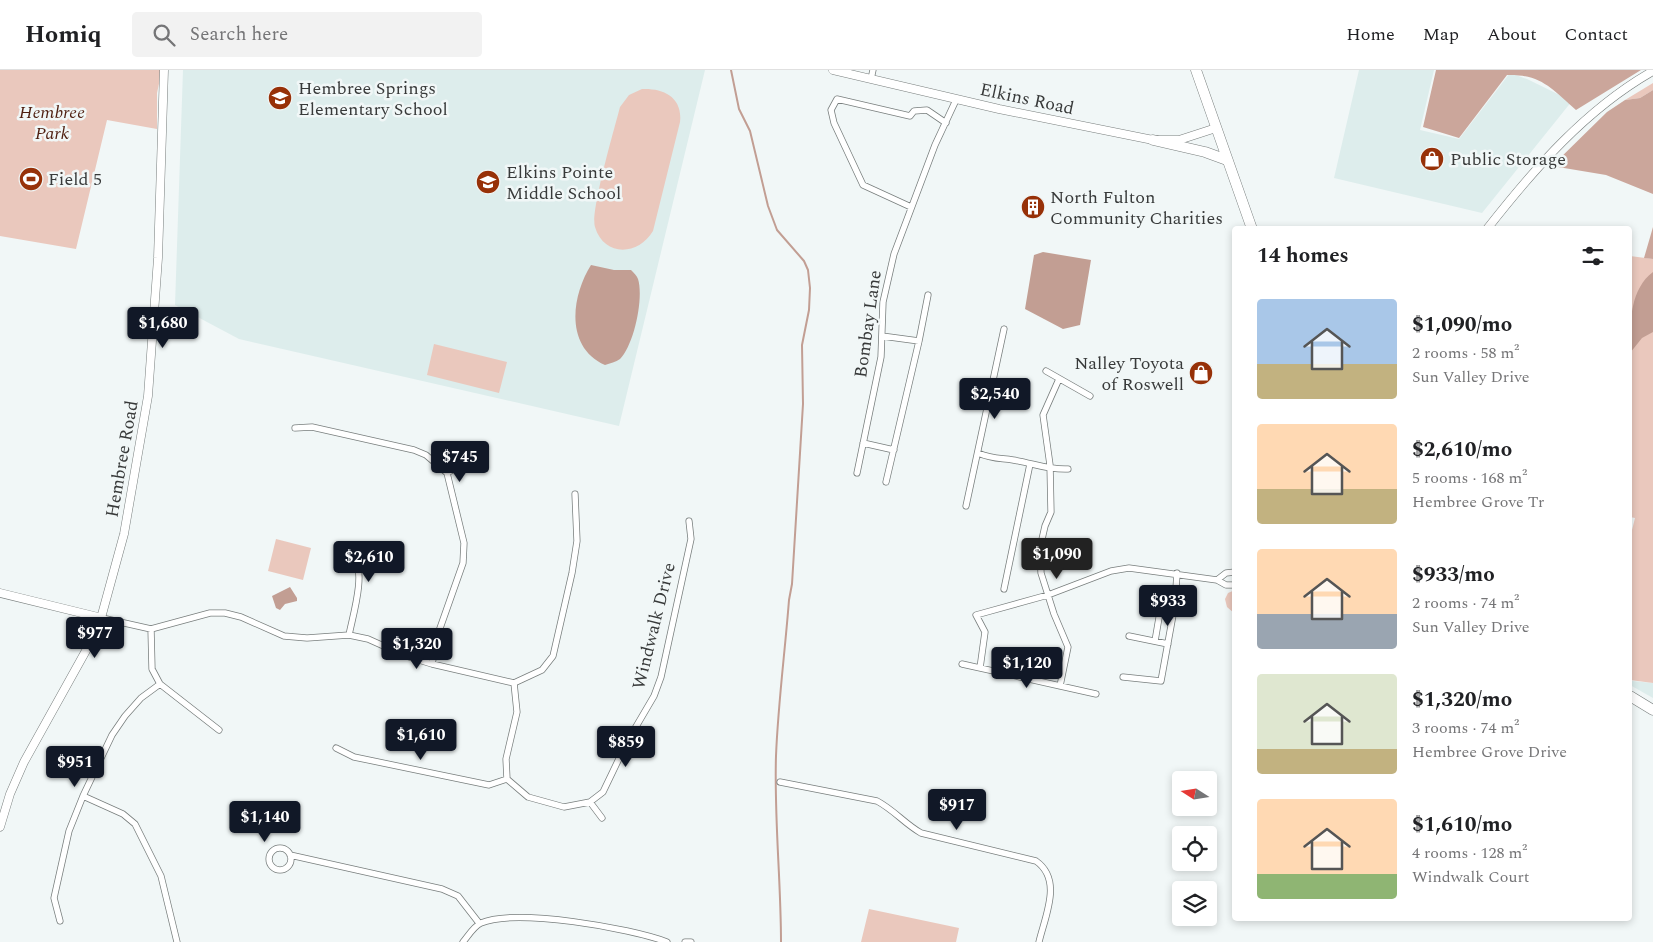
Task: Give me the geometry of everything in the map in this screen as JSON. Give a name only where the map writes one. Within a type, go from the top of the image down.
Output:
[{"type":"highway","points":[[1196,70],[1251,226]]},
{"type":"highway","points":[[1153,140],[1205,152],[1228,160]]},
{"type":"highway","points":[[1632,697],[1653,710]]},
{"type":"street","name":"Hembree Road","points":[[0,827],[10,794],[24,762],[94,638],[102,618],[124,534],[148,396],[158,258],[164,70]]},
{"type":"street","name":"Elkins Road","points":[[833,70],[956,100],[1153,140],[1179,140],[1216,128]]},
{"type":"street","points":[[870,79],[873,70]]},
{"type":"street","points":[[1490,226],[1560,143],[1608,101],[1653,71]]},
{"type":"street","points":[[911,207],[863,185],[834,123],[831,110],[837,99],[910,116],[914,111],[927,110],[946,123]]},
{"type":"street","name":"Bombay Lane","points":[[857,473],[881,357],[883,302],[894,254],[911,207],[956,100]]},
{"type":"street","points":[[886,482],[928,294]]},
{"type":"street","points":[[966,506],[1004,330]]},
{"type":"street","points":[[882,336],[919,341]]},
{"type":"street","points":[[1046,371],[1090,396]]},
{"type":"street","points":[[1059,380],[1042,415],[1050,470],[1051,512],[1045,526],[1040,548],[1041,573],[1068,647],[1060,686]]},
{"type":"street","points":[[295,428],[312,427],[414,450],[435,461],[447,474],[464,542],[463,563],[439,631],[432,664]]},
{"type":"street","points":[[863,442],[894,450]]},
{"type":"street","points":[[978,453],[992,459],[1013,460],[1050,470],[1068,469]]},
{"type":"street","points":[[1004,589],[1030,464]]},
{"type":"street","points":[[447,474],[459,466]]},
{"type":"street","points":[[0,593],[151,629],[210,614],[225,613],[241,617],[284,636],[307,638],[349,635],[368,639],[406,656],[514,684],[542,670],[553,656],[574,565],[577,541],[575,494]]},
{"type":"street","name":"Windwalk Drive","points":[[590,802],[604,792],[627,742],[654,696],[661,677],[691,539],[688,520]]},
{"type":"street","points":[[341,547],[353,555],[358,565],[358,583],[349,635]]},
{"type":"street","points":[[980,668],[985,632],[976,615],[1048,595],[1111,571],[1129,568],[1177,573],[1218,580],[1226,585],[1232,585]]},
{"type":"street","points":[[1218,580],[1226,573],[1232,572]]},
{"type":"street","points":[[1123,677],[1161,681],[1175,604],[1177,573]]},
{"type":"street","points":[[1155,641],[1162,600],[1175,604]]},
{"type":"street","points":[[151,629],[152,669],[160,684],[219,730]]},
{"type":"street","points":[[1129,636],[1168,644]]},
{"type":"street","points":[[962,664],[1096,694]]},
{"type":"street","points":[[60,921],[54,898],[69,831],[82,796],[112,735],[125,716],[141,698],[160,684]]},
{"type":"street","points":[[514,684],[517,712],[506,760],[507,778],[528,798],[564,806],[590,802],[602,818]]},
{"type":"street","points":[[336,748],[354,757],[488,785],[507,778]]},
{"type":"street","points":[[780,782],[877,801],[889,807],[910,827],[921,833],[1036,861],[1049,876],[1052,889],[1039,942]]},
{"type":"street","points":[[82,796],[123,814],[135,824],[161,876],[177,942]]},
{"type":"street","points":[[290,855],[442,888],[458,896],[479,923]]},
{"type":"street","points":[[463,942],[479,923],[499,918],[589,922],[667,942]]},
{"type":"street","points":[[685,942],[691,942]]},
{"type":"shaded area","points":[[183,70],[705,70],[619,426],[239,339],[175,305]]},
{"type":"shaded area","name":"Public Storage","points":[[1359,70],[1434,70],[1420,130],[1459,139],[1510,73],[1527,79],[1572,101],[1482,213],[1334,178]]},
{"type":"shaded area","points":[[1436,70],[1641,70],[1576,110],[1545,84],[1529,77],[1507,75],[1459,138],[1423,127]]},
{"type":"shaded area","points":[[1653,90],[1653,194],[1606,175],[1552,166],[1607,112],[1625,100],[1640,98]]},
{"type":"shaded area","points":[[1653,227],[1653,259],[1644,258]]},
{"type":"shaded area","points":[[1043,252],[1091,260],[1080,325],[1063,329],[1025,309],[1034,255]]},
{"type":"shaded area","points":[[591,265],[614,270],[631,270],[638,278],[640,287],[639,309],[630,343],[620,359],[605,365],[592,357],[583,346],[578,334],[576,320],[579,292]]},
{"type":"shaded area","points":[[1653,272],[1653,332],[1642,338],[1632,350],[1632,309],[1639,288]]},
{"type":"shaded area","points":[[290,587],[297,601],[285,604],[280,610],[276,608],[272,596]]},
{"type":"shaded area","points":[[1632,681],[1653,683],[1653,698],[1632,686]]},
{"type":"green space","name":"Hembree Park","points":[[0,70],[162,70],[157,93],[157,129],[107,120],[76,249],[0,236]]},
{"type":"green space","points":[[1653,83],[1653,90],[1640,98],[1625,100]]},
{"type":"green space","points":[[642,89],[664,92],[675,100],[680,113],[680,122],[653,231],[639,245],[622,250],[613,248],[599,237],[594,218],[620,107],[629,95]]},
{"type":"green space","points":[[1632,256],[1653,259],[1653,683],[1632,680],[1632,530],[1635,518],[1632,517]]},
{"type":"green space","points":[[434,344],[507,362],[499,393],[427,375]]},
{"type":"green space","points":[[276,539],[311,548],[303,580],[268,571]]},
{"type":"green space","points":[[1232,591],[1232,611],[1227,607],[1225,599],[1228,593]]},
{"type":"green space","points":[[869,909],[959,928],[956,942],[861,942]]},
{"type":"waterway","points":[[731,70],[739,109],[750,131],[768,206],[777,230],[804,261],[808,270],[810,288],[809,310],[802,345],[803,404],[792,584],[778,717],[776,756],[781,942]]},
{"type":"place","name":"Hembree Springs Elementary School","points":[[280,98]]},
{"type":"place","name":"Public Storage","points":[[1432,159]]},
{"type":"place","name":"Field 5","points":[[31,179]]},
{"type":"place","name":"Elkins Pointe Middle School","points":[[488,182]]},
{"type":"place","name":"North Fulton Community Charities","points":[[1033,207]]},
{"type":"place","name":"Nalley Toyota of Roswell","points":[[1201,373]]}]
